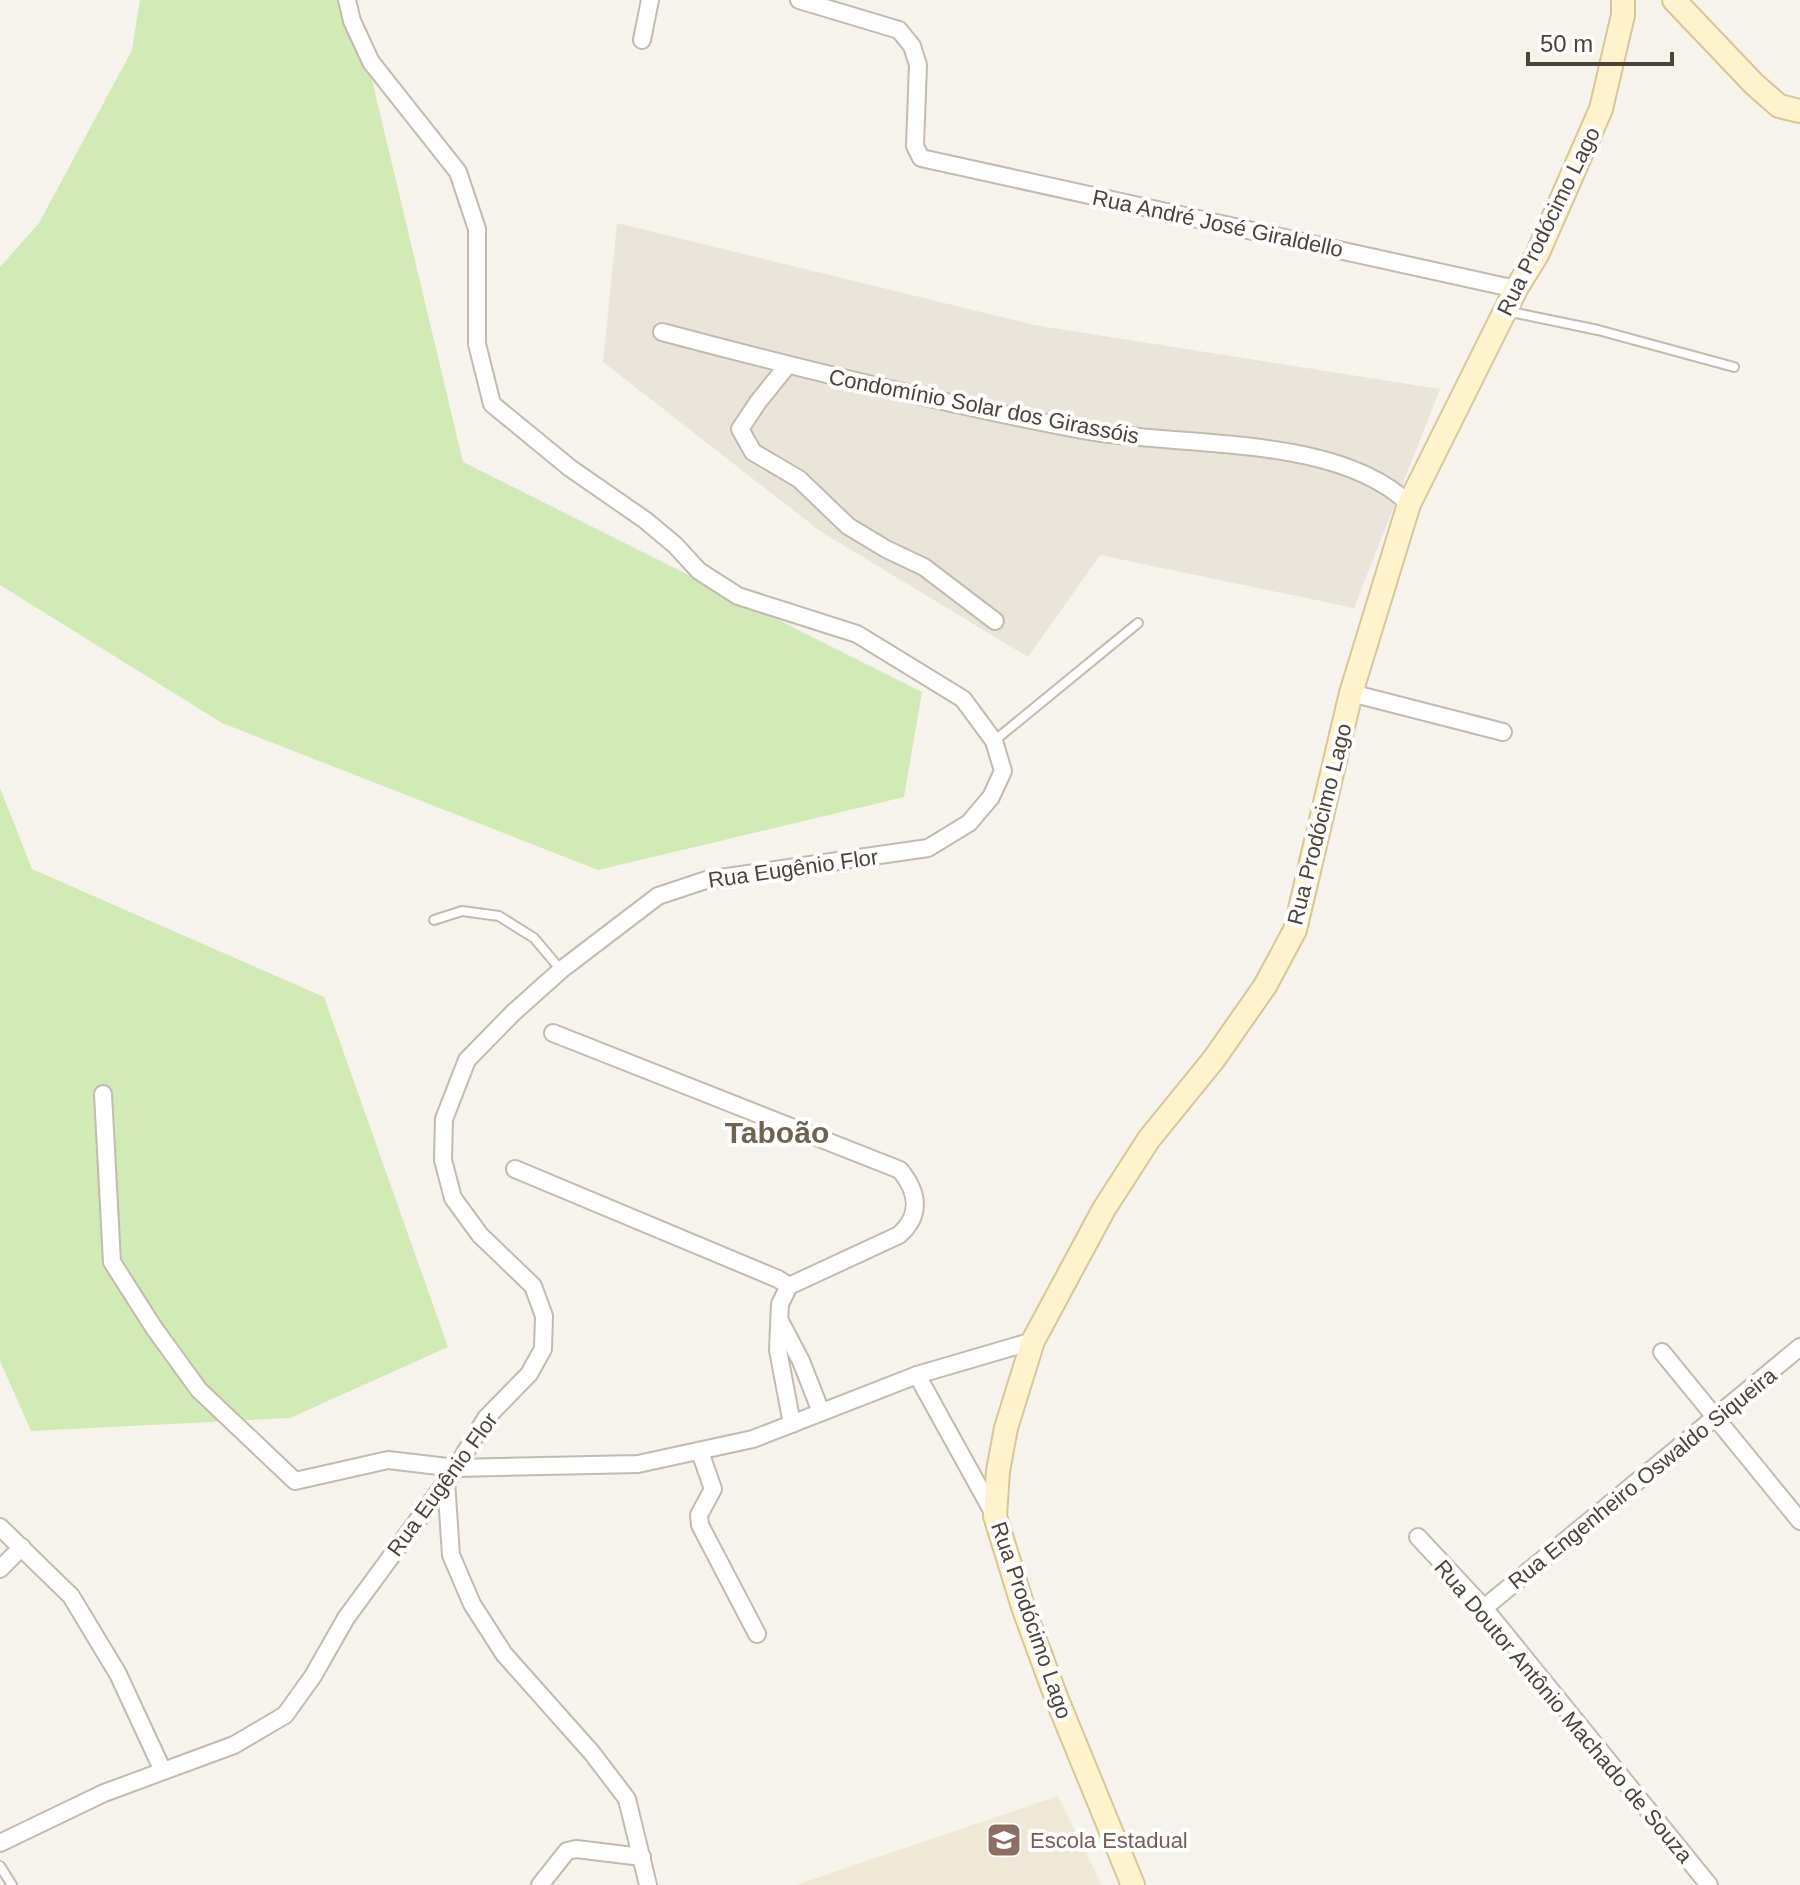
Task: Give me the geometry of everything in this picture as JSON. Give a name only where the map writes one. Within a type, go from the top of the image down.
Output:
[{"type":"main road","name":"Rua Prodócimo Lago","points":[[1133,1885],[1024,1610],[995,1516],[998,1471],[1006,1428],[1033,1341],[1104,1209],[1141,1151],[1214,1059],[1265,986],[1295,930],[1351,693],[1409,504],[1516,289],[1537,255],[1601,109],[1623,15],[1623,0]]},
{"type":"main road","points":[[1674,0],[1754,84],[1779,106],[1800,111]]},
{"type":"street","name":"Rua Eugênio Flor","points":[[0,1843],[104,1793],[234,1745],[285,1715],[313,1676],[346,1618],[451,1474],[486,1418],[529,1374],[543,1349],[544,1316],[533,1286],[480,1235],[453,1198],[443,1160],[444,1119],[467,1060],[561,970],[658,896],[706,880],[928,848],[969,823],[991,797],[1003,771],[994,741],[963,699],[857,634],[738,596],[699,571],[675,545],[645,520],[570,468],[492,404],[477,344],[477,229],[458,172],[371,62],[352,21],[347,0]]},
{"type":"street","points":[[642,40],[650,0]]},
{"type":"street","name":"Rua André José Giraldello","points":[[799,0],[899,30],[912,46],[918,65],[915,146],[921,158],[1516,289]]},
{"type":"street","name":"Condomínio Solar dos Girassóis","points":[[662,332],[787,366],[1087,431],[1188,443],[1247,446],[1316,457],[1399,494],[1409,504]]},
{"type":"street","points":[[787,366],[740,429],[753,452],[799,479],[848,526],[924,567],[995,621]]},
{"type":"street","points":[[1351,693],[1503,732]]},
{"type":"street","points":[[553,1033],[900,1170],[911,1184],[915,1203],[911,1224],[899,1235],[789,1286],[780,1304],[778,1350],[792,1424]]},
{"type":"street","points":[[103,1094],[112,1262],[199,1390],[295,1481],[388,1460],[451,1474],[638,1464],[753,1439],[917,1375],[1033,1341]]},
{"type":"street","points":[[515,1169],[789,1286]]},
{"type":"street","points":[[781,1323],[801,1361],[821,1412]]},
{"type":"street","name":"Rua Engenheiro Oswaldo Siqueira","points":[[1484,1608],[1800,1347]]},
{"type":"street","points":[[1662,1352],[1800,1521]]},
{"type":"street","points":[[782,1368],[801,1361]]},
{"type":"street","points":[[917,1375],[995,1516]]},
{"type":"street","points":[[700,1452],[713,1489],[699,1515],[700,1525],[757,1634]]},
{"type":"street","points":[[451,1474],[451,1555],[472,1604],[504,1654],[592,1753],[627,1799],[648,1885]]},
{"type":"street","points":[[0,1527],[71,1596],[118,1674],[163,1771]]},
{"type":"street","name":"Rua Doutor Antônio Machado de Souza","points":[[1418,1537],[1484,1608],[1709,1885]]},
{"type":"street","points":[[0,1569],[22,1547]]},
{"type":"street","points":[[540,1885],[567,1851],[576,1849],[642,1857]]},
{"type":"lane","points":[[1505,311],[1598,330],[1734,367]]},
{"type":"lane","points":[[994,741],[1138,623]]},
{"type":"lane","points":[[434,920],[462,911],[499,916],[534,938],[561,970]]},
{"type":"lane","points":[[0,1866],[12,1885]]},
{"type":"shaded area","points":[[617,223],[1034,325],[1440,389],[1354,608],[1100,555],[1028,657],[820,531],[603,362]]},
{"type":"shaded area","name":"Escola Estadual","points":[[1058,1796],[1102,1885],[796,1885]]},
{"type":"green space","points":[[140,0],[353,0],[463,462],[922,692],[904,797],[598,870],[222,723],[0,585],[0,267],[39,223],[132,50]]},
{"type":"green space","points":[[0,788],[32,869],[324,997],[448,1347],[290,1418],[31,1431],[0,1361]]},
{"type":"place","name":"Escola Estadual","points":[[1004,1840]]},
{"type":"district","name":"Taboão","points":[[777,1133]]}]
